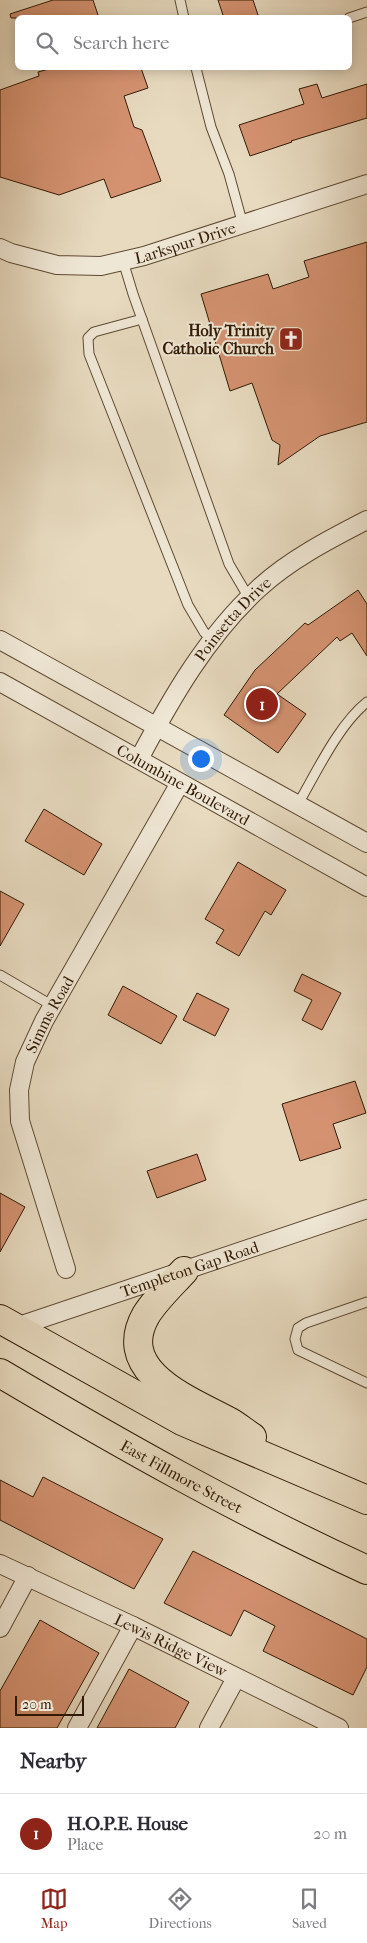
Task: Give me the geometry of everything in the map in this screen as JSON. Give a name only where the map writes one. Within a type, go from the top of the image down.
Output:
[{"type":"main road","points":[[184,1271],[155,1304],[141,1327],[139,1340],[141,1354],[147,1369],[157,1380],[174,1392],[232,1423],[295,1469]]},
{"type":"main road","points":[[6,1324],[182,1421],[367,1500]]},
{"type":"main road","name":"East Fillmore Street","points":[[0,1374],[185,1479],[291,1534],[367,1570]]},
{"type":"street","name":"Larkspur Drive","points":[[0,248],[11,253],[58,265],[101,266],[144,256],[367,184]]},
{"type":"street","name":"Poinsetta Drive","points":[[139,759],[192,667],[220,628],[259,588],[294,562],[341,533],[367,520]]},
{"type":"street","points":[[0,640],[367,843]]},
{"type":"street","name":"Columbine Boulevard","points":[[0,682],[367,887]]},
{"type":"street","name":"Simms Road","points":[[66,1269],[20,1121],[19,1090],[25,1062],[53,1006],[180,783]]},
{"type":"street","name":"Templeton Gap Road","points":[[6,1324],[184,1271],[367,1209]]},
{"type":"street","name":"Lewis Ridge View","points":[[0,1564],[133,1626],[339,1728]]},
{"type":"street","points":[[0,1628],[28,1576]]},
{"type":"street","points":[[77,1728],[133,1626]]},
{"type":"street","points":[[209,1728],[236,1678]]},
{"type":"lane","points":[[180,0],[183,15]]},
{"type":"lane","points":[[352,17],[367,12]]},
{"type":"lane","points":[[197,70],[211,127],[229,174],[243,224]]},
{"type":"lane","points":[[123,261],[229,564],[249,598]]},
{"type":"lane","points":[[142,319],[94,332],[88,338],[89,354],[188,605],[204,632],[212,640]]},
{"type":"lane","points":[[298,804],[343,730],[358,710],[367,702]]},
{"type":"lane","points":[[0,975],[53,1006]]},
{"type":"lane","points":[[367,1302],[306,1323],[298,1328],[295,1339],[298,1350],[367,1383]]},
{"type":"building","points":[[53,0],[93,0],[98,15],[15,15],[15,18],[11,18],[10,14]]},
{"type":"building","points":[[218,0],[253,0],[258,15],[223,15]]},
{"type":"building","points":[[45,70],[142,70],[148,88],[124,96],[134,127],[142,130],[161,181],[111,198],[104,179],[59,195],[0,177],[0,90],[39,76],[38,72]]},
{"type":"building","points":[[317,84],[322,98],[367,84],[367,118],[291,141],[250,156],[239,125],[304,104],[299,89]]},
{"type":"building","name":"Holy Trinity Catholic Church","points":[[367,242],[367,422],[320,436],[278,465],[280,445],[272,440],[252,383],[230,391],[201,294],[268,274],[273,289],[309,277],[304,261]]},
{"type":"building","points":[[358,590],[367,604],[367,656],[352,633],[340,641],[337,637],[277,694],[306,714],[278,753],[224,715],[255,670],[305,623],[308,625]]},
{"type":"building","points":[[44,809],[102,844],[84,875],[25,841]]},
{"type":"building","points":[[238,862],[286,890],[271,915],[265,911],[239,956],[216,943],[224,930],[205,919]]},
{"type":"building","points":[[0,891],[24,904],[0,946]]},
{"type":"building","points":[[302,974],[341,993],[322,1030],[302,1020],[312,1000],[294,991]]},
{"type":"building","points":[[123,986],[177,1016],[161,1044],[108,1015]]},
{"type":"building","points":[[197,993],[229,1009],[215,1036],[183,1020]]},
{"type":"building","points":[[355,1081],[366,1113],[333,1124],[341,1148],[300,1161],[282,1104]]},
{"type":"building","points":[[197,1154],[206,1180],[157,1198],[147,1171]]},
{"type":"building","points":[[0,1193],[25,1207],[0,1252]]},
{"type":"building","points":[[43,1477],[163,1539],[134,1589],[0,1520],[0,1480],[33,1497]]},
{"type":"building","points":[[193,1551],[367,1639],[367,1667],[353,1695],[263,1651],[275,1626],[244,1610],[231,1636],[164,1603]]},
{"type":"building","points":[[40,1620],[99,1653],[57,1728],[0,1728],[0,1691]]},
{"type":"building","points":[[129,1669],[189,1702],[175,1728],[97,1728]]},
{"type":"place","name":"Holy Trinity Catholic Church","points":[[291,339]]},
{"type":"place","name":"H.O.P.E. House","points":[[262,704]]}]
